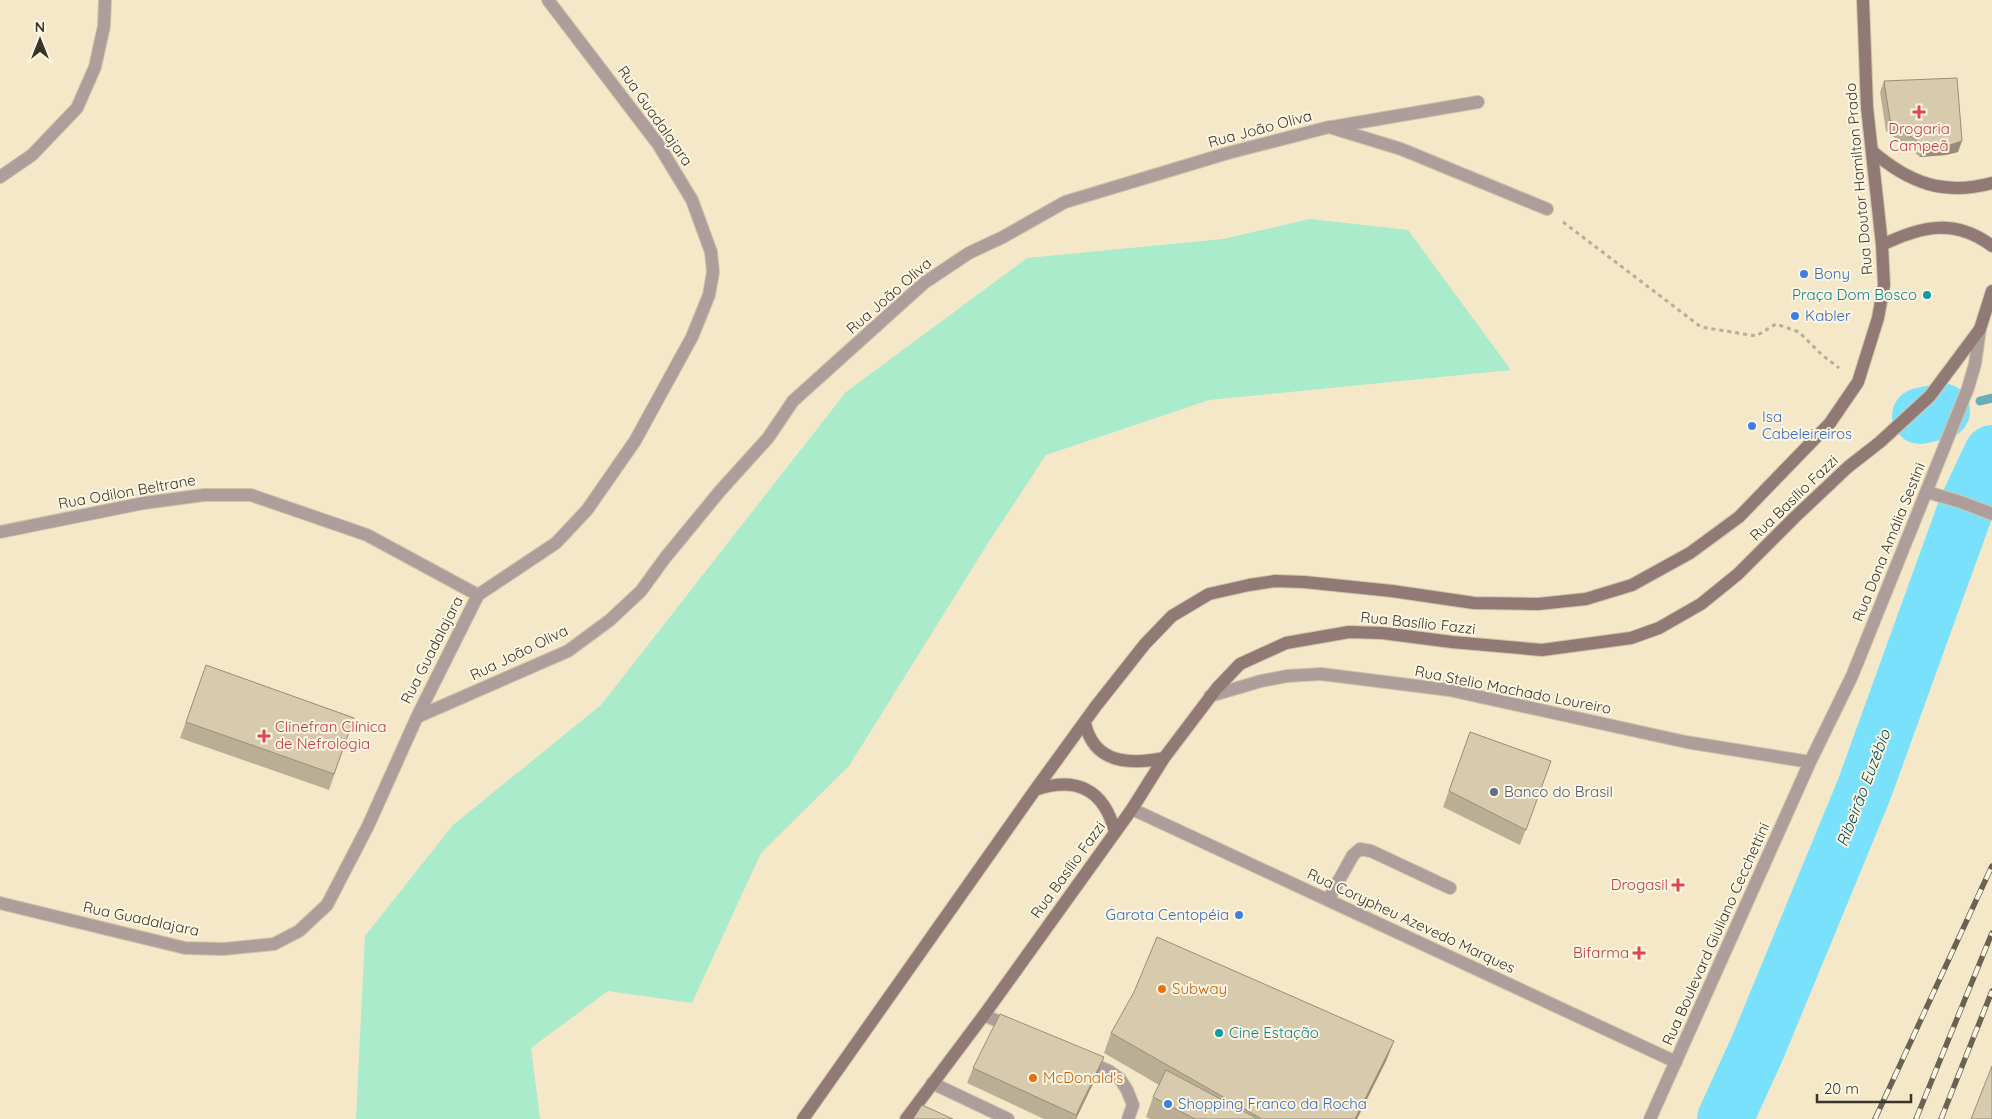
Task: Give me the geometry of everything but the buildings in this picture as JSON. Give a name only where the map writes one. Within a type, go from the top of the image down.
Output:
[{"type":"main road","name":"Rua Doutor Hamilton Prado","points":[[1858,382],[1878,318],[1884,284],[1882,245],[1867,107],[1863,0]]},
{"type":"main road","points":[[1872,151],[1900,173],[1933,187],[1955,188],[1992,183]]},
{"type":"main road","points":[[1882,245],[1907,233],[1929,227],[1953,229],[1974,236],[1992,246]]},
{"type":"main road","name":"Rua Basílio Fazzi","points":[[906,1119],[984,1015],[1132,809],[1164,758],[1210,696],[1240,664],[1258,654],[1286,643],[1349,632],[1382,633],[1461,643],[1542,650],[1630,638],[1659,628],[1701,604],[1738,574],[1848,467],[1914,412],[1930,396],[1980,329],[1992,291]]},
{"type":"main road","name":"Rua Basílio Fazzi","points":[[803,1119],[1084,723],[1145,644],[1172,616],[1210,594],[1266,583],[1304,582],[1392,591],[1474,603],[1538,604],[1586,598],[1632,585],[1690,553],[1739,517],[1830,423],[1858,382]]},
{"type":"main road","points":[[1084,723],[1086,731],[1095,747],[1112,758],[1136,762],[1164,758]]},
{"type":"main road","points":[[1035,790],[1052,785],[1066,785],[1087,790],[1096,795],[1107,810],[1115,832]]},
{"type":"street","points":[[0,177],[32,156],[77,108],[95,67],[104,26],[105,0]]},
{"type":"street","name":"Rua Guadalajara","points":[[0,903],[185,948],[224,949],[274,944],[299,931],[327,905],[368,826],[417,717],[478,595],[556,543],[587,510],[635,441],[692,337],[709,295],[712,272],[711,252],[692,200],[658,144],[548,0]]},
{"type":"street","points":[[1329,127],[1478,102]]},
{"type":"street","name":"Rua João Oliva","points":[[417,717],[568,651],[610,620],[641,591],[665,558],[720,491],[768,438],[793,401],[924,283],[969,253],[1003,237],[1065,202],[1228,153],[1329,127],[1401,149],[1547,209]]},
{"type":"street","name":"Rua Dona Amália Sestini","points":[[1810,762],[1852,676],[1968,388],[1975,364],[1980,329]]},
{"type":"street","points":[[1927,492],[1992,514]]},
{"type":"street","name":"Rua Odilon Beltrane","points":[[0,532],[144,503],[204,495],[251,495],[367,535],[478,595]]},
{"type":"street","name":"Rua Stelio Machado Loureiro","points":[[1210,696],[1261,681],[1287,676],[1320,674],[1449,690],[1686,742],[1810,762]]},
{"type":"street","name":"Rua Boulevard Giuliano Cecchettini","points":[[1650,1119],[1810,762]]},
{"type":"street","name":"Rua Corypheu Azevedo Marques","points":[[1132,809],[1676,1062]]},
{"type":"street","points":[[1328,900],[1352,855],[1360,850],[1371,851],[1450,888]]},
{"type":"street","points":[[984,1015],[1020,1031]]},
{"type":"street","points":[[1074,1055],[1109,1071],[1120,1079],[1133,1105],[1128,1119]]},
{"type":"street","points":[[932,1083],[1008,1119]]},
{"type":"path","points":[[1547,209],[1701,327],[1756,336],[1776,324],[1799,332],[1822,355]]},
{"type":"green space","points":[[1310,219],[1408,230],[1511,370],[1209,400],[1046,455],[990,540],[849,766],[761,853],[692,1003],[608,991],[531,1048],[540,1119],[356,1119],[365,936],[453,825],[601,705],[846,392],[1027,258],[1223,239]]},
{"type":"waterway","name":"Ribeirão Euzébio","points":[[1980,401],[1992,398]]},
{"type":"waterway","points":[[1920,416],[1942,411]]},
{"type":"waterway","name":"Ribeirão Euzébio","points":[[1725,1119],[1757,1049],[1864,790],[1966,508],[1992,453]]},
{"type":"railway","points":[[1875,1119],[1992,866]]},
{"type":"railway","points":[[1916,1119],[1992,933]]},
{"type":"railway","points":[[1941,1119],[1992,991]]},
{"type":"place","name":"Drogaria Campeã","points":[[1919,112]]},
{"type":"place","name":"Bony","points":[[1804,274]]},
{"type":"place","name":"Praça Dom Bosco","points":[[1927,295]]},
{"type":"place","name":"Kabler","points":[[1795,316]]},
{"type":"place","name":"Isa Cabeleireiros","points":[[1752,426]]},
{"type":"place","name":"Clinefran Clínica de Nefrologia","points":[[264,736]]},
{"type":"place","name":"Banco do Brasil","points":[[1494,792]]},
{"type":"place","name":"Drogasil","points":[[1678,885]]},
{"type":"place","name":"Garota Centopéia","points":[[1239,915]]},
{"type":"place","name":"Bifarma","points":[[1639,953]]},
{"type":"place","name":"Subway","points":[[1162,989]]},
{"type":"place","name":"Cine Estação","points":[[1219,1033]]},
{"type":"place","name":"McDonald's","points":[[1033,1078]]},
{"type":"place","name":"Shopping Franco da Rocha","points":[[1168,1104]]}]
